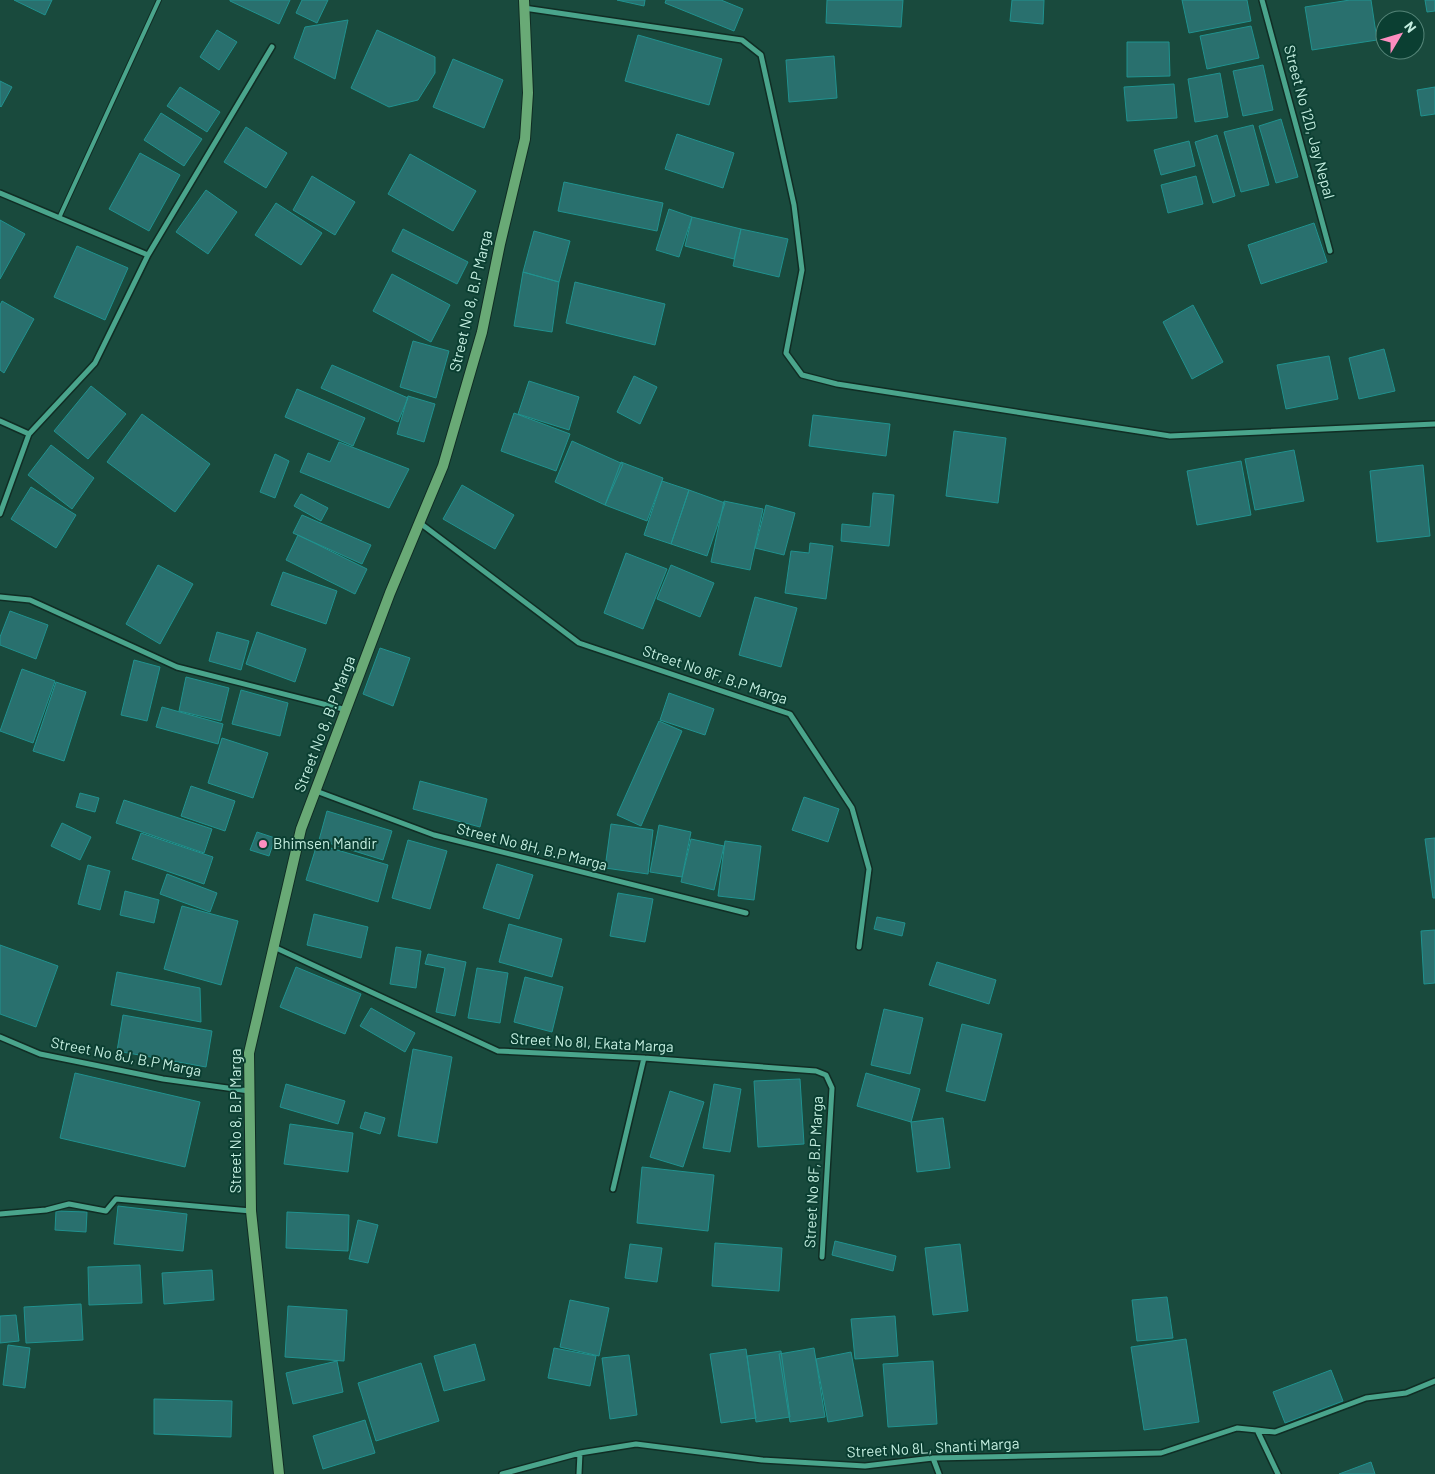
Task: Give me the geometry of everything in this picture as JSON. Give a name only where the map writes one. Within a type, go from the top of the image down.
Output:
[{"type":"main road","name":"Street No 8, B.P Marga","points":[[279,1474],[251,1211],[249,1053],[301,830],[390,594],[443,466],[482,332],[500,244],[525,139],[528,93],[524,4]]},
{"type":"street","name":"Street No 12D, Jay Nepal","points":[[1262,0],[1330,251]]},
{"type":"street","points":[[524,4],[742,40],[761,55],[794,205],[802,270],[786,353],[802,374],[837,384],[1170,436],[1435,424]]},
{"type":"street","points":[[0,514],[29,434],[95,363],[148,255],[272,47]]},
{"type":"street","points":[[0,194],[148,255]]},
{"type":"street","points":[[0,421],[29,434]]},
{"type":"street","name":"Street No 8F, B.P Marga","points":[[420,523],[579,643],[790,714],[852,808],[869,868],[859,947]]},
{"type":"street","points":[[0,597],[30,600],[177,667],[347,710]]},
{"type":"street","name":"Street No 8H, B.P Marga","points":[[316,791],[434,835],[746,914]]},
{"type":"street","name":"Street No 8I, Ekata Marga","points":[[274,947],[498,1051],[644,1058],[816,1071],[826,1075],[832,1088]]},
{"type":"street","name":"Street No 8J, B.P Marga","points":[[0,1037],[40,1054],[164,1079],[250,1091]]},
{"type":"street","points":[[613,1189],[644,1058]]},
{"type":"street","name":"Street No 8F, B.P Marga","points":[[822,1257],[832,1088]]},
{"type":"street","points":[[0,1214],[46,1210],[69,1204],[106,1211],[116,1199],[251,1211]]},
{"type":"street","name":"Street No 8L, Shanti Marga","points":[[502,1474],[580,1454],[636,1444],[762,1460],[865,1466],[933,1458],[1161,1453],[1237,1428],[1275,1432],[1366,1398],[1406,1393],[1435,1381]]},
{"type":"street","points":[[1257,1430],[1278,1474]]},
{"type":"street","points":[[579,1474],[580,1454]]},
{"type":"street","points":[[933,1458],[939,1474]]},
{"type":"lane","points":[[59,218],[158,0]]},
{"type":"building","points":[[14,0],[52,0],[45,15]]},
{"type":"building","points":[[230,0],[290,0],[279,24]]},
{"type":"building","points":[[302,0],[328,0],[317,23],[296,13]]},
{"type":"building","points":[[617,0],[645,0],[644,6]]},
{"type":"building","points":[[666,0],[721,0],[743,9],[734,31],[665,3]]},
{"type":"building","points":[[827,0],[903,0],[901,27],[826,23]]},
{"type":"building","points":[[1012,0],[1044,0],[1043,24],[1010,21]]},
{"type":"building","points":[[1182,0],[1247,0],[1251,21],[1189,33]]},
{"type":"building","points":[[1350,0],[1371,0],[1375,40],[1312,50],[1305,7]]},
{"type":"building","points":[[1425,0],[1435,0],[1435,11],[1427,12]]},
{"type":"building","points":[[348,20],[335,79],[294,58],[305,27]]},
{"type":"building","points":[[1251,26],[1259,58],[1207,69],[1200,36]]},
{"type":"building","points":[[217,30],[237,42],[219,70],[200,57]]},
{"type":"building","points":[[377,30],[435,57],[435,73],[418,100],[389,107],[351,88]]},
{"type":"building","points":[[638,35],[722,59],[709,105],[625,81]]},
{"type":"building","points":[[1127,42],[1169,42],[1170,76],[1127,77]]},
{"type":"building","points":[[834,56],[837,98],[789,102],[786,60]]},
{"type":"building","points":[[453,59],[503,80],[484,128],[433,107]]},
{"type":"building","points":[[1263,65],[1273,110],[1243,116],[1233,71]]},
{"type":"building","points":[[1220,73],[1228,117],[1195,122],[1188,79]]},
{"type":"building","points":[[0,81],[12,87],[1,107],[0,106]]},
{"type":"building","points":[[1174,84],[1177,118],[1127,121],[1124,87]]},
{"type":"building","points":[[180,87],[220,112],[207,132],[167,106]]},
{"type":"building","points":[[1435,87],[1435,114],[1421,116],[1417,90]]},
{"type":"building","points":[[161,113],[202,139],[184,166],[144,140]]},
{"type":"building","points":[[1281,119],[1298,177],[1276,183],[1259,126]]},
{"type":"building","points":[[1253,125],[1269,185],[1241,192],[1224,132]]},
{"type":"building","points":[[246,127],[287,153],[266,188],[224,162]]},
{"type":"building","points":[[677,134],[734,153],[723,188],[665,169]]},
{"type":"building","points":[[1217,135],[1235,196],[1213,203],[1195,142]]},
{"type":"building","points":[[1189,141],[1195,166],[1161,175],[1154,150]]},
{"type":"building","points":[[140,153],[180,175],[149,231],[109,209]]},
{"type":"building","points":[[410,154],[476,191],[453,231],[388,194]]},
{"type":"building","points":[[312,176],[355,202],[335,235],[293,210]]},
{"type":"building","points":[[1196,176],[1203,204],[1168,213],[1161,185]]},
{"type":"building","points":[[564,182],[663,203],[657,231],[558,211]]},
{"type":"building","points":[[206,190],[237,212],[208,254],[176,232]]},
{"type":"building","points":[[276,203],[322,233],[301,265],[255,235]]},
{"type":"building","points":[[669,209],[692,217],[679,257],[656,250]]},
{"type":"building","points":[[692,217],[741,229],[734,259],[685,246]]},
{"type":"building","points":[[0,220],[25,234],[0,279]]},
{"type":"building","points":[[1314,223],[1327,262],[1261,284],[1248,245]]},
{"type":"building","points":[[403,229],[468,262],[457,284],[392,251]]},
{"type":"building","points":[[741,229],[788,239],[779,277],[733,266]]},
{"type":"building","points":[[534,231],[570,241],[559,282],[523,272]]},
{"type":"building","points":[[77,246],[128,268],[105,320],[54,297]]},
{"type":"building","points":[[523,272],[559,282],[552,332],[514,326]]},
{"type":"building","points":[[392,274],[450,305],[431,342],[373,311]]},
{"type":"building","points":[[575,282],[665,304],[655,345],[566,323]]},
{"type":"building","points":[[2,301],[34,319],[4,373],[0,370],[0,305]]},
{"type":"building","points":[[1193,305],[1223,362],[1192,379],[1163,322]]},
{"type":"building","points":[[413,341],[449,351],[436,398],[400,387]]},
{"type":"building","points":[[1384,349],[1395,391],[1359,399],[1349,358]]},
{"type":"building","points":[[1329,356],[1338,399],[1286,409],[1277,365]]},
{"type":"building","points":[[332,365],[408,398],[398,422],[321,388]]},
{"type":"building","points":[[634,376],[657,387],[640,424],[617,412]]},
{"type":"building","points":[[529,381],[579,397],[569,430],[518,414]]},
{"type":"building","points":[[91,386],[126,414],[88,459],[54,431]]},
{"type":"building","points":[[297,389],[365,418],[353,446],[285,417]]},
{"type":"building","points":[[408,396],[435,404],[424,442],[397,434]]},
{"type":"building","points":[[514,413],[570,434],[556,471],[501,451]]},
{"type":"building","points":[[142,414],[210,464],[175,512],[107,462]]},
{"type":"building","points":[[813,415],[890,424],[886,456],[809,446]]},
{"type":"building","points":[[954,431],[1006,438],[998,503],[946,496]]},
{"type":"building","points":[[572,441],[623,464],[605,505],[555,482]]},
{"type":"building","points":[[339,442],[409,469],[389,508],[300,472],[308,453],[330,462]]},
{"type":"building","points":[[51,445],[94,478],[72,509],[28,475]]},
{"type":"building","points":[[1294,450],[1304,501],[1255,510],[1245,459]]},
{"type":"building","points":[[275,454],[289,461],[275,498],[260,492]]},
{"type":"building","points":[[1241,461],[1251,515],[1197,525],[1187,471]]},
{"type":"building","points":[[621,462],[663,478],[647,521],[605,505]]},
{"type":"building","points":[[1423,465],[1430,536],[1377,542],[1370,471]]},
{"type":"building","points":[[662,481],[689,490],[671,544],[644,535]]},
{"type":"building","points":[[462,485],[514,515],[495,549],[443,519]]},
{"type":"building","points":[[31,487],[76,515],[56,548],[11,519]]},
{"type":"building","points":[[689,490],[725,503],[707,556],[671,544]]},
{"type":"building","points":[[873,493],[894,495],[889,546],[841,541],[842,524],[870,527]]},
{"type":"building","points":[[301,494],[328,508],[321,521],[294,506]]},
{"type":"building","points":[[724,501],[763,509],[750,570],[711,562]]},
{"type":"building","points":[[766,505],[795,513],[784,555],[755,548]]},
{"type":"building","points":[[302,515],[371,545],[362,564],[293,533]]},
{"type":"building","points":[[298,535],[367,569],[355,594],[286,560]]},
{"type":"building","points":[[810,543],[833,546],[826,599],[785,593],[791,551],[809,553]]},
{"type":"building","points":[[626,553],[667,569],[643,629],[604,613]]},
{"type":"building","points":[[158,565],[193,584],[160,644],[126,624]]},
{"type":"building","points":[[671,565],[714,583],[700,617],[657,599]]},
{"type":"building","points":[[283,572],[337,591],[326,624],[271,605]]},
{"type":"building","points":[[755,597],[797,608],[781,667],[739,655]]},
{"type":"building","points":[[10,611],[48,625],[36,659],[0,645],[0,637]]},
{"type":"building","points":[[217,632],[249,641],[241,670],[209,661]]},
{"type":"building","points":[[257,632],[306,649],[295,682],[246,664]]},
{"type":"building","points":[[380,648],[410,658],[393,706],[363,694]]},
{"type":"building","points":[[134,660],[160,667],[147,721],[121,715]]},
{"type":"building","points":[[22,669],[55,681],[33,743],[0,731]]},
{"type":"building","points":[[186,677],[229,688],[221,721],[179,711]]},
{"type":"building","points":[[56,682],[86,692],[64,761],[33,751]]},
{"type":"building","points":[[241,690],[288,703],[280,736],[232,724]]},
{"type":"building","points":[[669,693],[714,709],[705,735],[660,720]]},
{"type":"building","points":[[162,707],[223,724],[218,744],[156,727]]},
{"type":"building","points":[[659,721],[682,731],[641,826],[617,815]]},
{"type":"building","points":[[222,738],[268,753],[253,798],[208,783]]},
{"type":"building","points":[[420,781],[487,799],[480,827],[413,809]]},
{"type":"building","points":[[191,786],[235,801],[225,831],[181,816]]},
{"type":"building","points":[[80,793],[99,798],[95,812],[76,807]]},
{"type":"building","points":[[804,797],[839,809],[828,842],[792,830]]},
{"type":"building","points":[[124,800],[212,829],[204,853],[116,823]]},
{"type":"building","points":[[327,811],[392,831],[383,860],[319,840]]},
{"type":"building","points":[[62,823],[91,837],[80,860],[51,846]]},
{"type":"building","points":[[611,824],[653,830],[648,874],[605,868]]},
{"type":"building","points":[[659,825],[691,832],[682,877],[650,872]]},
{"type":"building","name":"Bhimsen Mandir","points":[[257,832],[275,838],[269,856],[250,850]]},
{"type":"building","points":[[141,833],[213,857],[204,884],[132,859]]},
{"type":"building","points":[[1435,838],[1435,898],[1433,898],[1425,839]]},
{"type":"building","points":[[691,839],[724,846],[714,890],[681,882]]},
{"type":"building","points":[[408,840],[447,851],[430,909],[392,898]]},
{"type":"building","points":[[725,841],[761,846],[754,900],[718,896]]},
{"type":"building","points":[[317,844],[388,865],[378,902],[306,880]]},
{"type":"building","points":[[497,864],[533,875],[519,919],[483,908]]},
{"type":"building","points":[[88,865],[110,871],[100,910],[78,904]]},
{"type":"building","points":[[167,874],[217,893],[210,912],[160,894]]},
{"type":"building","points":[[125,891],[159,900],[154,923],[120,915]]},
{"type":"building","points":[[618,893],[653,899],[645,942],[610,936]]},
{"type":"building","points":[[182,906],[238,921],[221,985],[164,969]]},
{"type":"building","points":[[314,914],[368,927],[361,958],[307,945]]},
{"type":"building","points":[[877,917],[905,923],[902,936],[874,929]]},
{"type":"building","points":[[509,924],[562,939],[552,977],[499,962]]},
{"type":"building","points":[[1435,930],[1435,983],[1424,984],[1421,931]]},
{"type":"building","points":[[0,945],[58,966],[36,1027],[0,1014]]},
{"type":"building","points":[[396,947],[421,951],[416,988],[390,984]]},
{"type":"building","points":[[428,954],[466,962],[455,1016],[436,1012],[445,968],[425,964]]},
{"type":"building","points":[[937,962],[996,980],[989,1004],[929,985]]},
{"type":"building","points":[[296,967],[361,994],[345,1034],[280,1007]]},
{"type":"building","points":[[477,968],[508,973],[500,1023],[468,1018]]},
{"type":"building","points":[[117,972],[200,988],[201,1022],[111,1005]]},
{"type":"building","points":[[525,977],[563,987],[552,1032],[514,1022]]},
{"type":"building","points":[[371,1008],[415,1033],[405,1052],[360,1026]]},
{"type":"building","points":[[884,1009],[923,1018],[910,1074],[871,1065]]},
{"type":"building","points":[[123,1015],[212,1031],[206,1067],[117,1051]]},
{"type":"building","points":[[962,1024],[1002,1034],[985,1101],[946,1091]]},
{"type":"building","points":[[413,1049],[452,1057],[437,1143],[398,1136]]},
{"type":"building","points":[[75,1073],[200,1102],[185,1167],[60,1138]]},
{"type":"building","points":[[866,1073],[920,1089],[911,1122],[857,1106]]},
{"type":"building","points":[[800,1079],[804,1144],[758,1147],[754,1081]]},
{"type":"building","points":[[286,1084],[345,1101],[338,1124],[280,1107]]},
{"type":"building","points":[[714,1084],[741,1089],[730,1152],[703,1148]]},
{"type":"building","points":[[670,1091],[704,1102],[683,1167],[650,1157]]},
{"type":"building","points":[[365,1112],[385,1118],[380,1134],[360,1128]]},
{"type":"building","points":[[943,1118],[950,1168],[917,1172],[911,1122]]},
{"type":"building","points":[[290,1124],[353,1133],[348,1172],[284,1164]]},
{"type":"building","points":[[642,1167],[714,1175],[708,1231],[637,1223]]},
{"type":"building","points":[[118,1206],[187,1214],[183,1251],[114,1244]]},
{"type":"building","points":[[56,1211],[87,1212],[86,1232],[55,1230]]},
{"type":"building","points":[[287,1212],[349,1215],[348,1251],[286,1248]]},
{"type":"building","points":[[358,1220],[378,1225],[368,1263],[349,1259]]},
{"type":"building","points":[[835,1241],[896,1256],[893,1271],[832,1255]]},
{"type":"building","points":[[715,1243],[782,1248],[779,1291],[712,1286]]},
{"type":"building","points":[[630,1244],[662,1248],[657,1282],[625,1278]]},
{"type":"building","points":[[960,1244],[968,1311],[933,1315],[925,1248]]},
{"type":"building","points":[[140,1265],[142,1303],[89,1305],[88,1267]]},
{"type":"building","points":[[212,1270],[214,1300],[164,1304],[162,1273]]},
{"type":"building","points":[[1167,1297],[1173,1338],[1137,1341],[1132,1300]]},
{"type":"building","points":[[570,1300],[609,1308],[599,1356],[560,1347]]},
{"type":"building","points":[[81,1304],[83,1340],[26,1343],[24,1307]]},
{"type":"building","points":[[288,1306],[347,1310],[344,1361],[285,1357]]},
{"type":"building","points":[[16,1315],[19,1341],[0,1343],[0,1316]]},
{"type":"building","points":[[895,1316],[898,1356],[855,1359],[851,1319]]},
{"type":"building","points":[[1186,1339],[1199,1422],[1144,1430],[1131,1347]]},
{"type":"building","points":[[475,1344],[485,1380],[444,1391],[434,1356]]},
{"type":"building","points":[[8,1345],[30,1348],[25,1388],[3,1385]]},
{"type":"building","points":[[554,1348],[596,1356],[590,1386],[548,1378]]},
{"type":"building","points":[[814,1348],[825,1417],[790,1422],[779,1354]]},
{"type":"building","points":[[746,1349],[756,1418],[721,1423],[710,1354]]},
{"type":"building","points":[[781,1351],[790,1417],[756,1422],[747,1356]]},
{"type":"building","points":[[851,1352],[863,1416],[828,1422],[816,1359]]},
{"type":"building","points":[[629,1355],[637,1415],[610,1419],[602,1358]]},
{"type":"building","points":[[337,1361],[343,1392],[293,1404],[286,1373]]},
{"type":"building","points":[[933,1361],[937,1424],[888,1427],[883,1364]]},
{"type":"building","points":[[421,1363],[439,1421],[376,1441],[358,1383]]},
{"type":"building","points":[[1331,1370],[1343,1401],[1285,1423],[1273,1392]]},
{"type":"building","points":[[154,1399],[232,1401],[231,1437],[154,1434]]},
{"type":"building","points":[[365,1420],[375,1453],[323,1469],[313,1436]]},
{"type":"building","points":[[1371,1462],[1375,1474],[1339,1474]]},
{"type":"place","name":"Bhimsen Mandir","points":[[263,844]]}]
